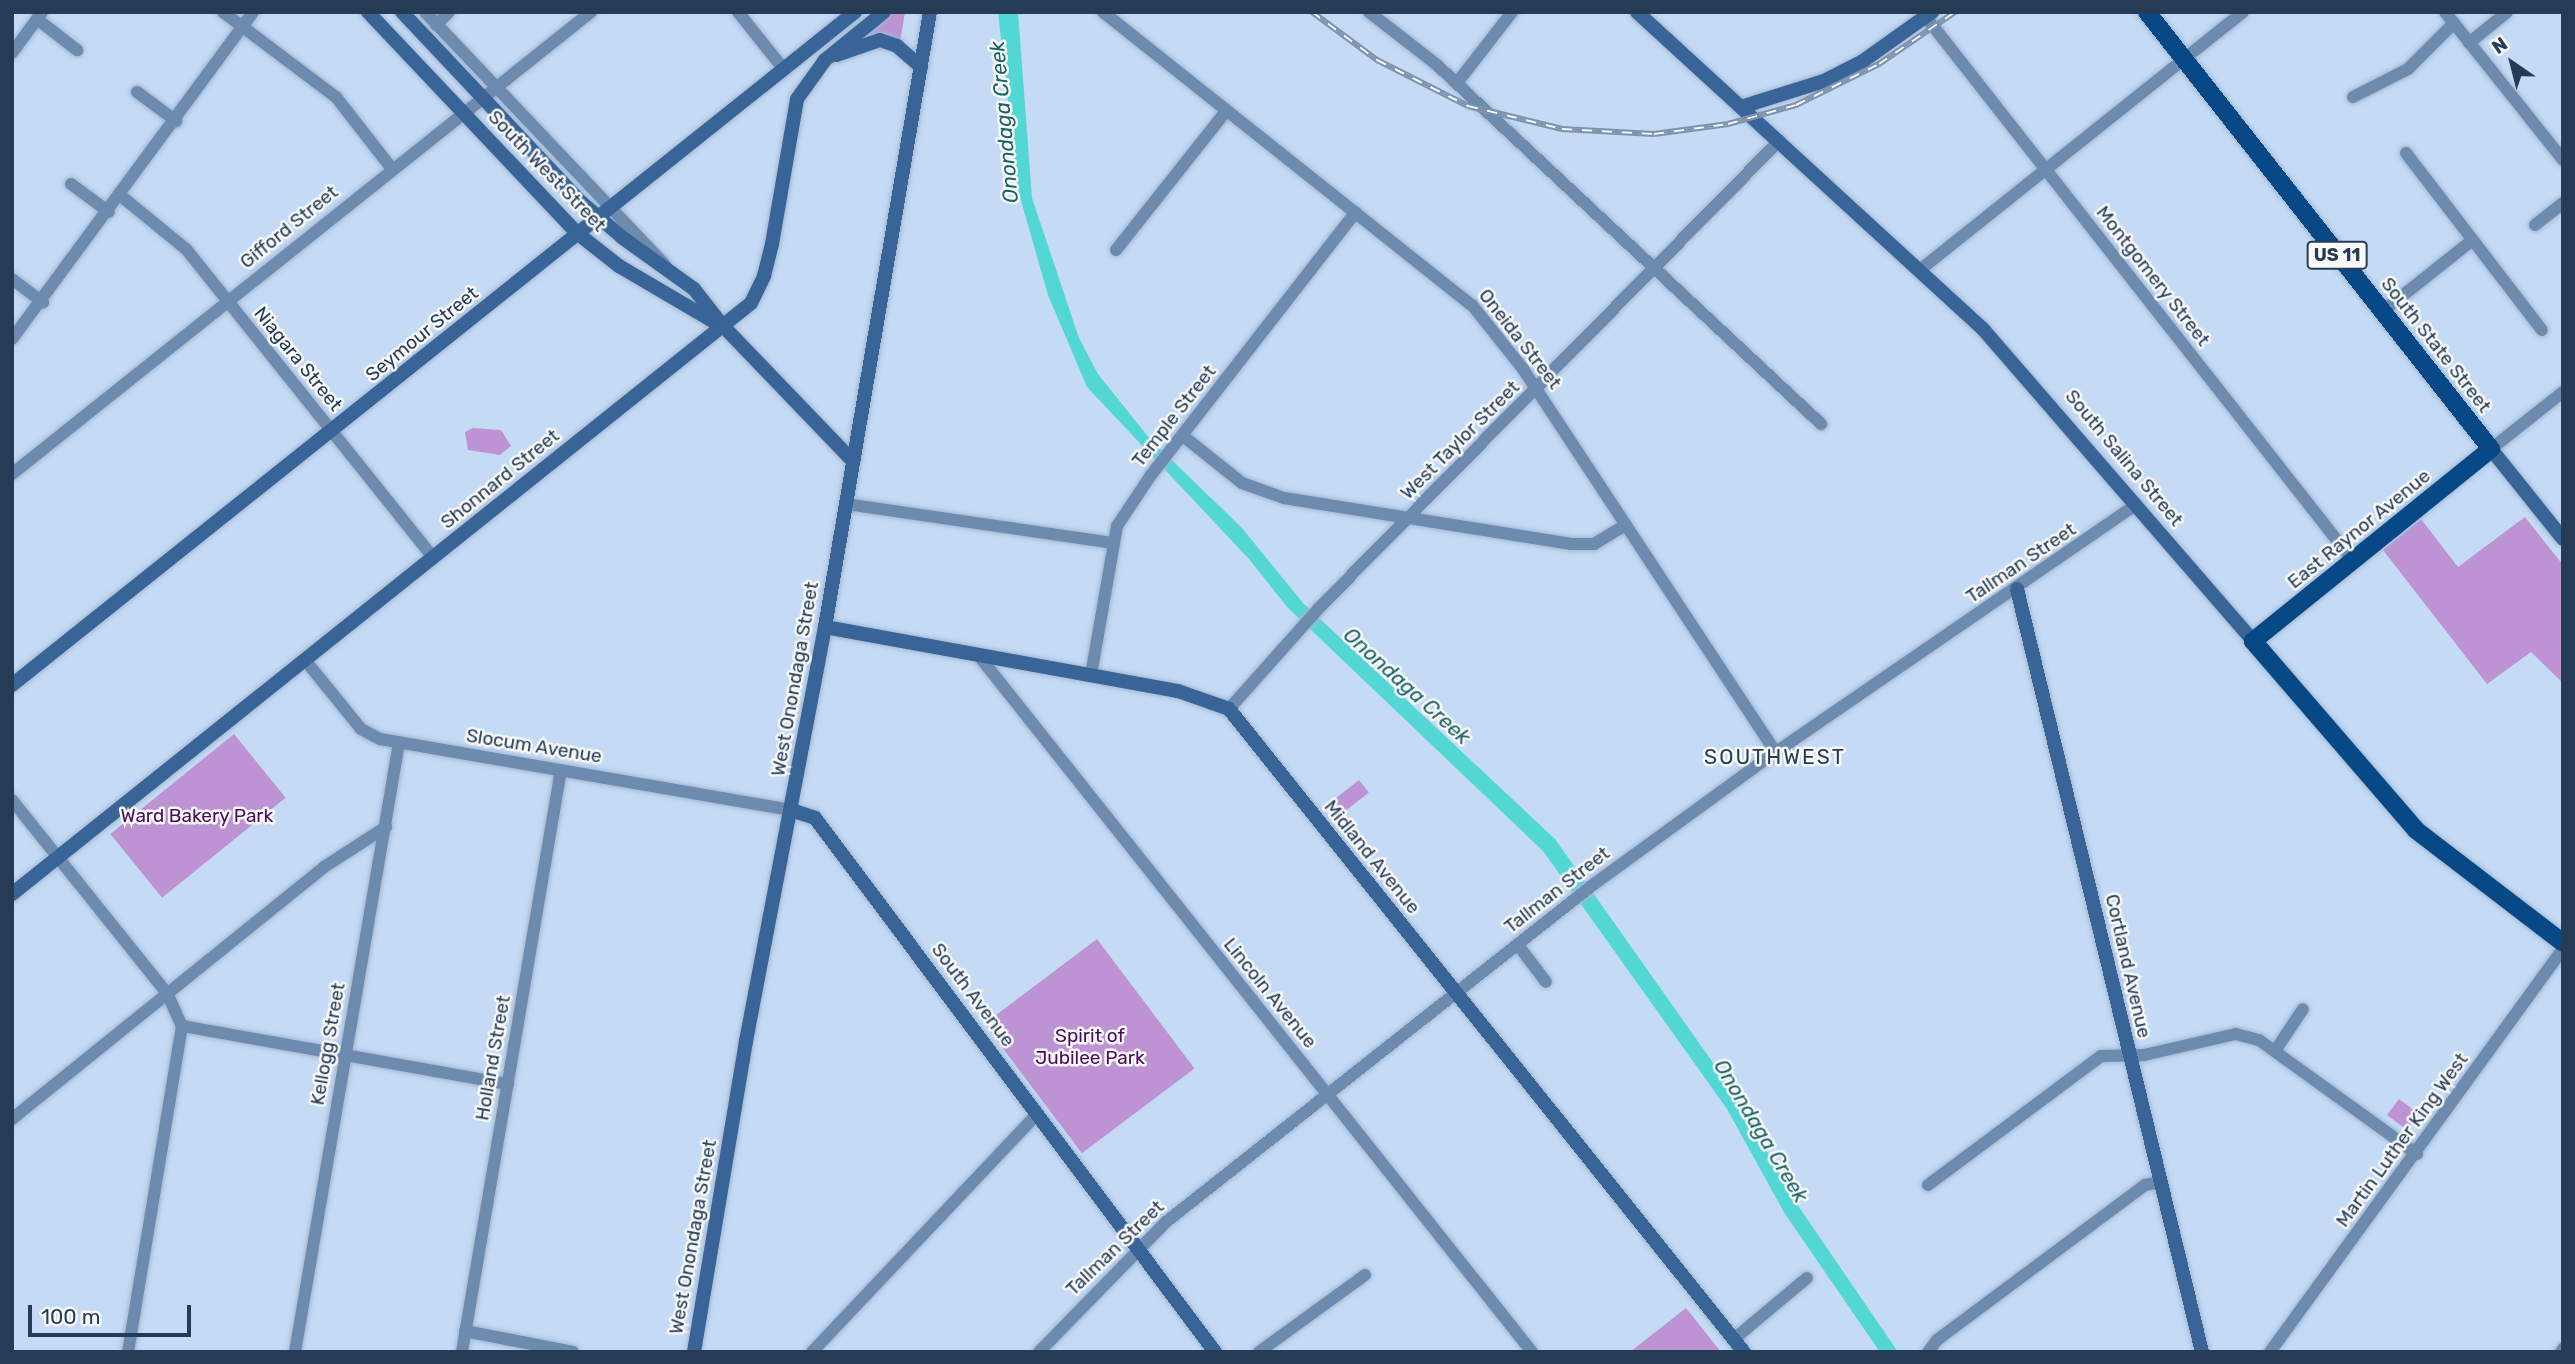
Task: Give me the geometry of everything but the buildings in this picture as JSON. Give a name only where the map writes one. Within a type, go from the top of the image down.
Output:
[{"type":"main road","name":"South State Street","points":[[2147,12],[2491,449]]},
{"type":"main road","name":"East Raynor Avenue","points":[[2253,641],[2491,449]]},
{"type":"main road","name":"South Salina Street","points":[[2253,641],[2416,830],[2563,943]]},
{"type":"street","points":[[223,12],[336,97],[393,169]]},
{"type":"street","points":[[12,339],[43,302],[253,12]]},
{"type":"street","name":"South West Street","points":[[368,12],[577,233],[619,267],[723,326]]},
{"type":"street","name":"South West Street","points":[[402,12],[481,98],[597,216],[694,289],[723,326],[853,461]]},
{"type":"street","name":"South West Street","points":[[425,12],[667,268]]},
{"type":"street","points":[[436,25],[449,12]]},
{"type":"street","name":"Gifford Street","points":[[12,474],[591,12]]},
{"type":"street","points":[[738,12],[782,67]]},
{"type":"street","name":"Seymour Street","points":[[12,685],[782,67],[855,12]]},
{"type":"street","name":"Shonnard Street","points":[[12,894],[723,326],[758,292],[772,244],[794,108],[803,88],[825,60],[884,12]]},
{"type":"street","name":"West Onondaga Street","points":[[694,1352],[746,1041],[825,627],[930,12]]},
{"type":"street","name":"Oneida Street","points":[[1102,12],[1472,305],[1537,390],[1776,752]]},
{"type":"street","points":[[1369,12],[1457,83],[1821,424]]},
{"type":"street","points":[[1457,83],[1512,12]]},
{"type":"street","name":"South Salina Street","points":[[1637,12],[1921,270],[2021,368],[2253,641]]},
{"type":"street","points":[[1921,270],[2243,12]]},
{"type":"street","points":[[2469,43],[2507,12]]},
{"type":"street","points":[[1741,107],[1824,81],[1927,14]]},
{"type":"street","name":"Montgomery Street","points":[[1927,14],[2045,170],[2354,562]]},
{"type":"street","points":[[12,53],[40,16],[77,50]]},
{"type":"street","points":[[2353,97],[2408,69],[2449,18],[2562,158]]},
{"type":"street","points":[[825,60],[880,40],[897,46],[921,67]]},
{"type":"street","points":[[137,92],[176,121]]},
{"type":"street","points":[[1116,250],[1226,111]]},
{"type":"street","name":"West Taylor Street","points":[[1229,709],[1319,608],[1537,390],[1779,141]]},
{"type":"street","points":[[2406,153],[2470,242],[2542,330]]},
{"type":"street","points":[[71,184],[109,212]]},
{"type":"street","name":"Niagara Street","points":[[121,196],[186,248],[433,557]]},
{"type":"street","points":[[2535,225],[2563,204]]},
{"type":"street","name":"Temple Street","points":[[1091,675],[1117,526],[1151,475],[1356,212]]},
{"type":"street","points":[[2382,312],[2470,242]]},
{"type":"street","points":[[12,279],[43,302]]},
{"type":"street","points":[[2491,449],[2563,392]]},
{"type":"street","points":[[1182,436],[1227,472],[1263,492],[1585,545],[1626,526]]},
{"type":"street","name":"South State Street","points":[[2491,449],[2563,539]]},
{"type":"street","points":[[846,504],[1113,544]]},
{"type":"street","name":"Tallman Street","points":[[1039,1352],[1137,1248],[1326,1094],[1594,884],[1776,752],[2136,505]]},
{"type":"street","name":"Cortland Avenue","points":[[2017,589],[2202,1352]]},
{"type":"street","points":[[825,627],[1178,691],[1229,709]]},
{"type":"street","name":"Lincoln Avenue","points":[[979,656],[1531,1351]]},
{"type":"street","name":"Slocum Avenue","points":[[305,660],[361,729],[399,743],[791,810]]},
{"type":"street","name":"Midland Avenue","points":[[1229,709],[1744,1352]]},
{"type":"street","name":"Kellogg Street","points":[[295,1352],[399,743]]},
{"type":"street","name":"Holland Street","points":[[462,1352],[561,770]]},
{"type":"street","points":[[12,800],[168,995],[182,1026],[128,1352]]},
{"type":"street","name":"South Avenue","points":[[791,810],[816,818],[1214,1352]]},
{"type":"street","points":[[12,1119],[324,867],[386,827]]},
{"type":"street","points":[[1518,945],[1546,982]]},
{"type":"street","name":"Martin Luther King West","points":[[2270,1352],[2417,1154],[2563,949]]},
{"type":"street","points":[[2275,1051],[2303,1009]]},
{"type":"street","points":[[182,1026],[508,1084]]},
{"type":"street","points":[[1928,1185],[2101,1056],[2144,1055],[2236,1034],[2259,1040],[2417,1154]]},
{"type":"street","points":[[813,1352],[1037,1114]]},
{"type":"street","points":[[1928,1352],[1937,1340],[2145,1185],[2160,1182]]},
{"type":"street","points":[[1259,1352],[1365,1275]]},
{"type":"street","points":[[1734,1339],[1807,1278]]},
{"type":"street","points":[[465,1331],[573,1352]]},
{"type":"green space","points":[[891,12],[905,12],[900,42],[883,34],[866,36]]},
{"type":"green space","points":[[473,428],[501,430],[511,446],[500,455],[468,450],[465,432]]},
{"type":"green space","points":[[2525,517],[2563,565],[2563,683],[2531,652],[2487,684],[2383,550],[2421,519],[2458,567]]},
{"type":"green space","name":"Ward Bakery Park","points":[[234,734],[286,798],[162,898],[110,834]]},
{"type":"green space","points":[[1359,780],[1369,793],[1337,817],[1327,805]]},
{"type":"green space","name":"Spirit of Jubilee Park","points":[[1097,939],[1194,1068],[1082,1153],[984,1024]]},
{"type":"green space","points":[[2399,1099],[2419,1114],[2407,1130],[2387,1115]]},
{"type":"green space","points":[[1686,1308],[1721,1352],[1630,1352]]},
{"type":"shaded area","points":[[998,12],[1018,12],[1032,198],[1079,338],[1098,374],[1150,439],[1242,528],[1303,603],[1555,839],[1728,1084],[1799,1207],[1898,1352],[1880,1352],[1785,1214],[1727,1109],[1543,851],[1288,608],[1249,559],[1087,387],[1048,295],[1018,190]]},
{"type":"railway","points":[[1312,12],[1377,60],[1468,106],[1562,129],[1654,134],[1728,124],[1796,105],[1879,64],[1955,12]]},
{"type":"district","name":"SOUTHWEST","points":[[1775,757]]},
{"type":"water label","name":"Onondaga Creek","points":[[1004,122]]},
{"type":"water label","name":"Onondaga Creek","points":[[1407,686]]},
{"type":"water label","name":"Onondaga Creek","points":[[1761,1131]]}]
